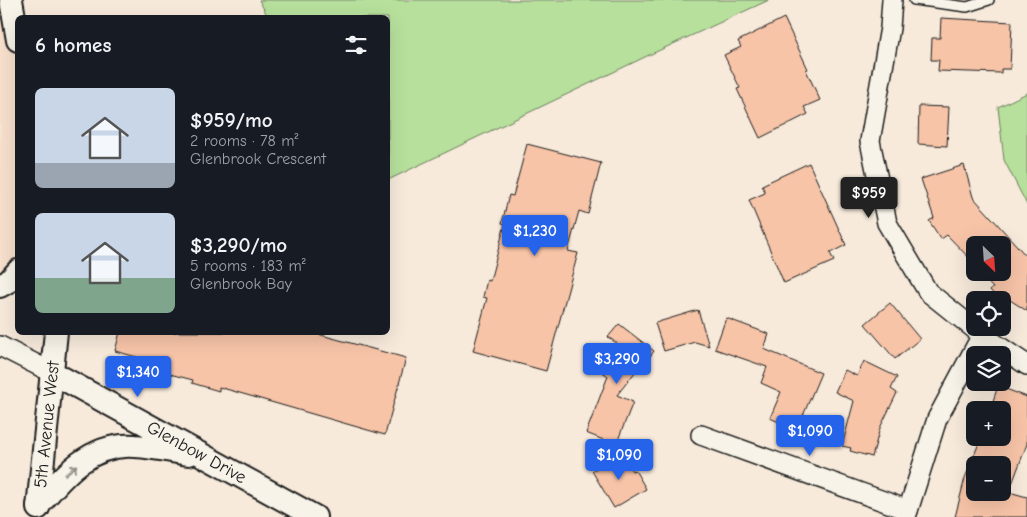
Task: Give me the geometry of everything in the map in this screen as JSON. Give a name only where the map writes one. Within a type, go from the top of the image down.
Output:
[{"type":"street","points":[[11,0],[15,23]]},
{"type":"street","points":[[892,0],[890,28],[870,140],[887,222],[928,292],[966,322]]},
{"type":"street","points":[[0,286],[9,281],[15,274]]},
{"type":"street","name":"5th Avenue West","points":[[38,512],[56,335]]},
{"type":"street","points":[[700,435],[907,513],[937,419],[981,336]]},
{"type":"street","points":[[984,336],[1027,365]]},
{"type":"street","points":[[0,346],[53,373]]},
{"type":"street","name":"Glenbow Drive","points":[[53,373],[315,517]]},
{"type":"street","points":[[38,512],[60,480],[73,467],[92,454],[116,446],[135,446],[205,457]]},
{"type":"lane","points":[[914,0],[967,6],[988,0]]},
{"type":"shaded area","points":[[0,0],[10,0],[15,28],[15,272],[0,284]]},
{"type":"green space","points":[[259,0],[769,0],[390,179],[390,15],[267,15]]},
{"type":"green space","points":[[1027,93],[1027,205],[1004,160],[998,107]]},
{"type":"building","points":[[784,18],[820,100],[804,107],[808,114],[760,138],[737,89],[740,88],[724,55],[741,47],[738,41]]},
{"type":"building","points":[[941,18],[1012,22],[1010,69],[1001,69],[1001,73],[938,71],[939,60],[931,60],[932,38],[940,38]]},
{"type":"building","points":[[919,106],[949,107],[947,146],[918,144]]},
{"type":"building","points":[[527,144],[601,163],[588,214],[579,211],[568,251],[578,253],[546,371],[473,351],[487,298],[483,297],[487,280],[490,281],[505,224],[502,223],[509,195],[513,196]]},
{"type":"building","points":[[809,163],[846,245],[830,253],[834,261],[784,283],[749,200],[765,193],[762,185]]},
{"type":"building","points":[[964,165],[973,197],[1008,236],[966,236],[966,255],[947,235],[941,239],[929,221],[934,218],[921,179]]},
{"type":"building","points":[[1011,239],[1027,257],[1027,311],[1011,301],[1011,291],[991,291],[993,288],[987,281],[1011,281]]},
{"type":"building","points":[[890,303],[920,339],[895,359],[865,324]]},
{"type":"building","points":[[698,310],[709,346],[695,342],[664,351],[655,323]]},
{"type":"building","points":[[726,318],[769,334],[764,349],[821,373],[797,430],[770,418],[781,392],[761,383],[767,367],[715,349]]},
{"type":"building","points":[[619,324],[654,351],[617,395],[633,402],[616,445],[586,433],[608,376],[598,369],[618,344],[608,337]]},
{"type":"building","points":[[119,335],[321,335],[406,358],[385,435],[219,387],[219,391],[192,383],[193,380],[150,369],[151,361],[115,351]]},
{"type":"building","points":[[864,361],[897,377],[891,389],[897,393],[880,428],[872,457],[850,451],[851,448],[842,446],[854,401],[835,392],[845,370],[857,376]]},
{"type":"building","points":[[996,391],[1011,391],[1027,397],[1027,444],[1011,487],[1011,456],[974,456],[978,446],[1011,446],[1011,401],[993,401]]},
{"type":"building","points":[[620,453],[632,471],[635,470],[646,489],[614,508],[592,471]]},
{"type":"building","points":[[966,476],[966,501],[1011,501],[1011,493],[1027,497],[1027,517],[955,517]]}]
